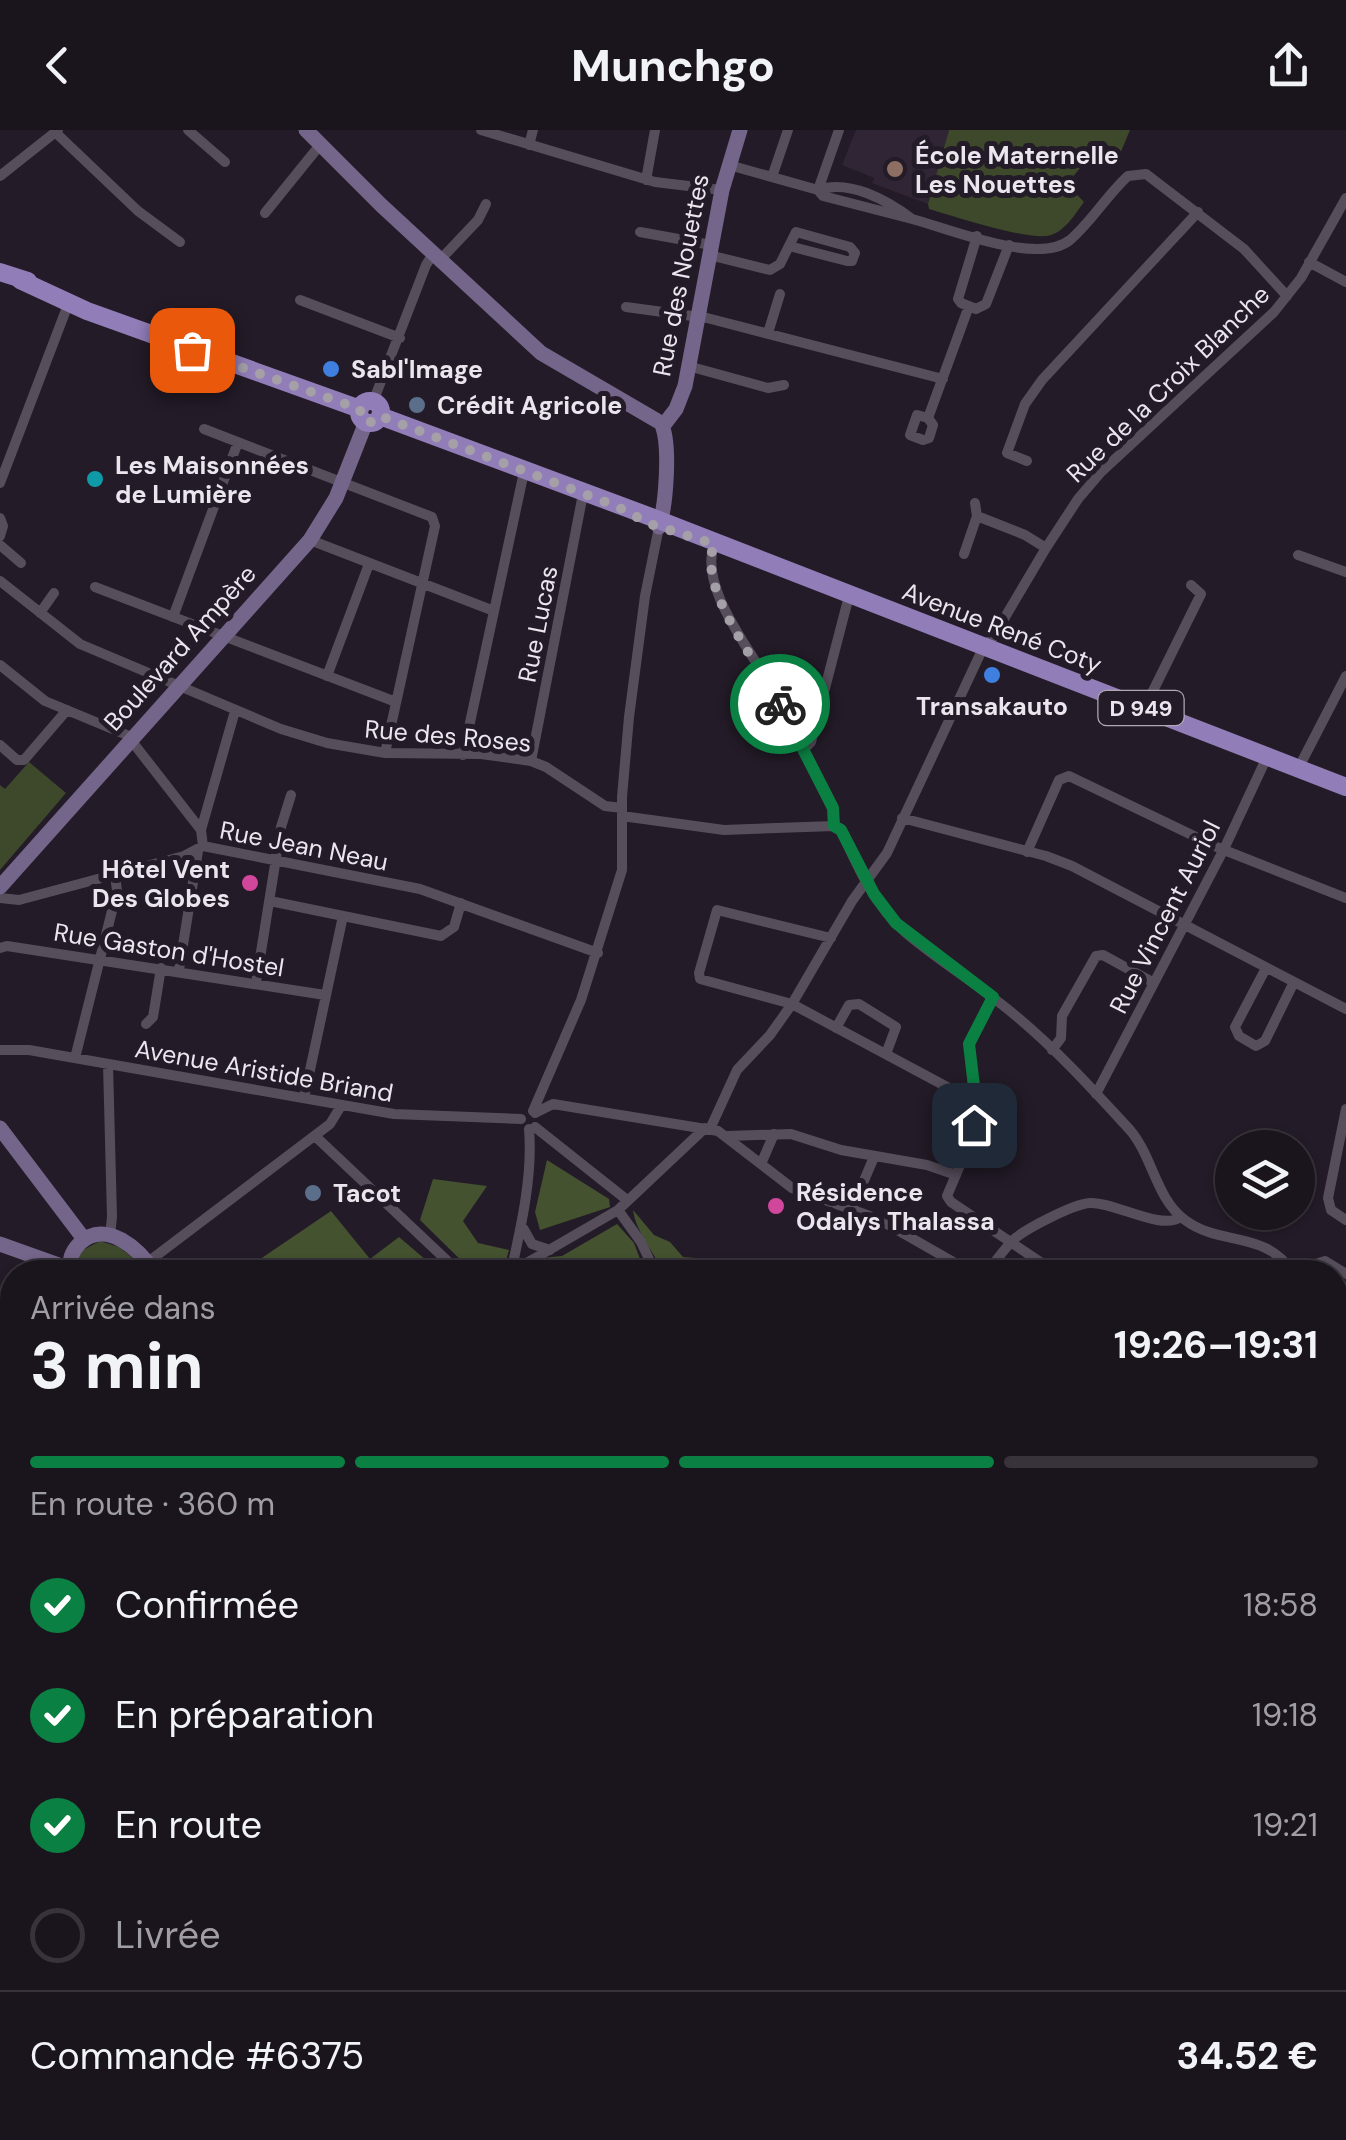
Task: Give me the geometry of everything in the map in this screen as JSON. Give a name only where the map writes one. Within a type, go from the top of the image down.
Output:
[{"type":"main road","name":"D 949","points":[[0,272],[170,342],[247,366],[660,524]]},
{"type":"main road","name":"Avenue René Coty","points":[[660,524],[1346,787]]},
{"type":"street","points":[[188,130],[226,162]]},
{"type":"street","points":[[306,130],[541,353],[663,426],[666,440],[660,524],[633,680],[622,812],[622,870],[598,952],[534,1112]]},
{"type":"street","points":[[482,130],[646,180],[722,190]]},
{"type":"street","points":[[529,145],[533,130]]},
{"type":"street","points":[[646,180],[655,130]]},
{"type":"street","name":"Rue des Nouettes","points":[[663,426],[680,401],[722,190],[740,130]]},
{"type":"street","points":[[772,178],[788,130]]},
{"type":"street","points":[[818,190],[839,130]]},
{"type":"street","points":[[0,176],[57,131],[138,211],[180,242]]},
{"type":"street","points":[[265,213],[320,145]]},
{"type":"street","points":[[729,165],[818,190],[823,196],[1040,251],[1068,242],[1120,182],[1138,173],[1154,178],[1198,212],[1251,256],[1287,296]]},
{"type":"street","name":"Rue de la Croix Blanche","points":[[708,1128],[737,1070],[792,1004],[852,900],[896,836],[983,648],[992,640],[1078,500],[1102,472],[1259,328],[1310,262],[1346,198]]},
{"type":"street","points":[[437,257],[478,220],[486,204]]},
{"type":"street","points":[[1027,460],[1008,453],[1032,393],[1198,212]]},
{"type":"street","points":[[640,232],[770,270],[780,264],[789,246],[796,232],[850,247],[856,253],[852,261],[847,261],[789,246]]},
{"type":"street","points":[[978,236],[958,294],[959,302],[968,306],[984,307],[1008,245]]},
{"type":"street","name":"Boulevard Ampère","points":[[0,887],[310,540],[343,482],[426,265],[437,257]]},
{"type":"street","points":[[1310,262],[1346,282]]},
{"type":"street","points":[[768,333],[780,294]]},
{"type":"street","points":[[0,483],[70,300]]},
{"type":"street","points":[[300,300],[400,338]]},
{"type":"street","points":[[928,418],[968,306]]},
{"type":"street","points":[[626,307],[768,333],[944,379]]},
{"type":"street","points":[[688,366],[768,388],[784,385]]},
{"type":"street","points":[[204,429],[429,515],[434,521],[385,753]]},
{"type":"street","points":[[173,617],[238,442]]},
{"type":"street","points":[[463,754],[524,472]]},
{"type":"street","name":"Rue Lucas","points":[[531,760],[584,494]]},
{"type":"street","points":[[964,554],[976,510],[1046,548]]},
{"type":"street","points":[[0,518],[0,536]]},
{"type":"street","points":[[310,540],[494,611]]},
{"type":"street","points":[[705,541],[722,603],[833,808],[834,826],[841,830],[867,883],[906,934],[993,997],[1096,1094],[1138,1140],[1181,1217],[1204,1229],[1264,1246],[1283,1260]]},
{"type":"street","points":[[0,545],[20,563]]},
{"type":"street","points":[[1298,555],[1346,572]]},
{"type":"street","points":[[326,676],[369,564]]},
{"type":"street","name":"Rue des Roses","points":[[0,582],[80,644],[178,688],[306,737],[385,753],[531,760],[605,806],[724,830],[834,826]]},
{"type":"street","points":[[1144,710],[1201,594],[1191,586]]},
{"type":"street","points":[[94,587],[396,702]]},
{"type":"street","points":[[40,614],[54,593]]},
{"type":"street","points":[[803,750],[811,742],[849,596]]},
{"type":"street","points":[[0,665],[45,701],[132,739],[201,830]]},
{"type":"street","points":[[1298,769],[1346,676]]},
{"type":"street","points":[[0,746],[17,760],[24,760],[67,710]]},
{"type":"street","points":[[180,970],[201,830],[235,710]]},
{"type":"street","name":"Rue Vincent Auriol","points":[[1096,1094],[1224,850],[1267,757]]},
{"type":"street","points":[[1027,852],[1065,776],[1224,850],[1346,898]]},
{"type":"street","points":[[256,983],[280,827],[291,795]]},
{"type":"street","points":[[902,818],[1072,866],[1346,1009]]},
{"type":"street","name":"Rue Jean Neau","points":[[0,898],[19,900],[201,849],[420,889],[598,952]]},
{"type":"street","points":[[75,1058],[118,891],[116,874]]},
{"type":"street","points":[[270,901],[442,936],[454,927],[461,903]]},
{"type":"street","points":[[831,938],[721,910],[714,913],[698,973],[700,978],[792,1004],[976,1103]]},
{"type":"street","points":[[304,1098],[343,916]]},
{"type":"street","name":"Rue Gaston d'Hostel","points":[[4,947],[325,994]]},
{"type":"street","points":[[1052,1050],[1060,1038],[1062,1016],[1096,956],[1103,955],[1154,982]]},
{"type":"street","points":[[146,1024],[153,1017],[161,968]]},
{"type":"street","points":[[1266,968],[1235,1027],[1239,1036],[1256,1046],[1265,1041],[1294,982]]},
{"type":"street","points":[[993,997],[969,1044],[976,1103],[971,1139],[948,1199],[1038,1260]]},
{"type":"street","points":[[836,1028],[849,1006],[859,1004],[896,1027],[886,1054]]},
{"type":"street","name":"Avenue Aristide Briand","points":[[0,1050],[29,1050],[340,1106],[529,1125]]},
{"type":"street","points":[[108,1064],[110,1235]]},
{"type":"street","points":[[534,1112],[553,1104],[708,1128],[728,1136],[792,1188],[878,1219],[950,1260]]},
{"type":"street","points":[[161,1260],[330,1124],[340,1106]]},
{"type":"street","points":[[1346,1109],[1328,1204],[1346,1220]]},
{"type":"street","points":[[529,1125],[539,1120],[534,1112]]},
{"type":"street","points":[[529,1125],[627,1200]]},
{"type":"street","points":[[513,1260],[531,1145],[529,1125]]},
{"type":"street","points":[[0,1128],[84,1239]]},
{"type":"street","points":[[532,1260],[618,1210],[708,1128]]},
{"type":"street","points":[[761,1164],[774,1134]]},
{"type":"street","points":[[728,1136],[796,1135],[956,1175]]},
{"type":"street","points":[[315,1136],[447,1260]]},
{"type":"street","points":[[852,1209],[874,1157]]},
{"type":"street","points":[[996,1260],[1012,1241],[1064,1210],[1085,1204],[1104,1204],[1165,1222],[1181,1217]]},
{"type":"street","points":[[618,1210],[649,1260]]},
{"type":"street","points":[[521,1222],[524,1235],[532,1244],[550,1250]]},
{"type":"street","points":[[71,1260],[84,1239],[99,1234],[132,1246],[144,1260]]},
{"type":"street","points":[[0,1244],[41,1260]]},
{"type":"shaded area","name":"École Maternelle Les Nouettes","points":[[856,130],[949,130],[928,204],[872,183],[874,178],[842,165]]},
{"type":"green space","points":[[949,130],[1130,130],[1120,154],[1102,141],[1067,184],[1084,202],[1061,229],[1041,236],[929,209]]},
{"type":"green space","points":[[29,762],[66,793],[0,870],[0,785],[5,789]]},
{"type":"green space","points":[[547,1160],[609,1199],[610,1207],[540,1230],[535,1212]]},
{"type":"green space","points":[[433,1179],[487,1186],[463,1221],[478,1243],[509,1250],[506,1260],[461,1260],[420,1220]]},
{"type":"green space","points":[[633,1210],[654,1235],[670,1242],[683,1257],[709,1260],[656,1260]]},
{"type":"green space","points":[[331,1211],[370,1259],[399,1237],[426,1260],[259,1260]]},
{"type":"green space","points":[[617,1224],[634,1243],[640,1260],[539,1260],[562,1256]]},
{"type":"green space","points":[[100,1241],[119,1247],[133,1258],[85,1260],[78,1258],[83,1250]]},
{"type":"way so far","points":[[192,350],[247,366],[360,409],[366,422],[374,422],[380,416],[616,506],[650,524],[714,544],[710,558],[718,593],[780,704]]},
{"type":"place","name":"École Maternelle Les Nouettes","points":[[895,169]]},
{"type":"place","name":"Sabl'Image","points":[[331,369]]},
{"type":"place","name":"Crédit Agricole","points":[[417,405]]},
{"type":"place","name":"Les Maisonnées de Lumière","points":[[95,479]]},
{"type":"place","name":"Transakauto","points":[[992,675]]},
{"type":"place","name":"Hôtel Vent Des Globes","points":[[250,883]]},
{"type":"place","name":"Tacot","points":[[313,1193]]},
{"type":"place","name":"Résidence Odalys Thalassa","points":[[776,1206]]},
{"type":"route","points":[[780,704],[833,808],[834,826],[841,830],[879,902],[906,934],[993,997],[969,1044],[976,1103],[974,1125]]}]
